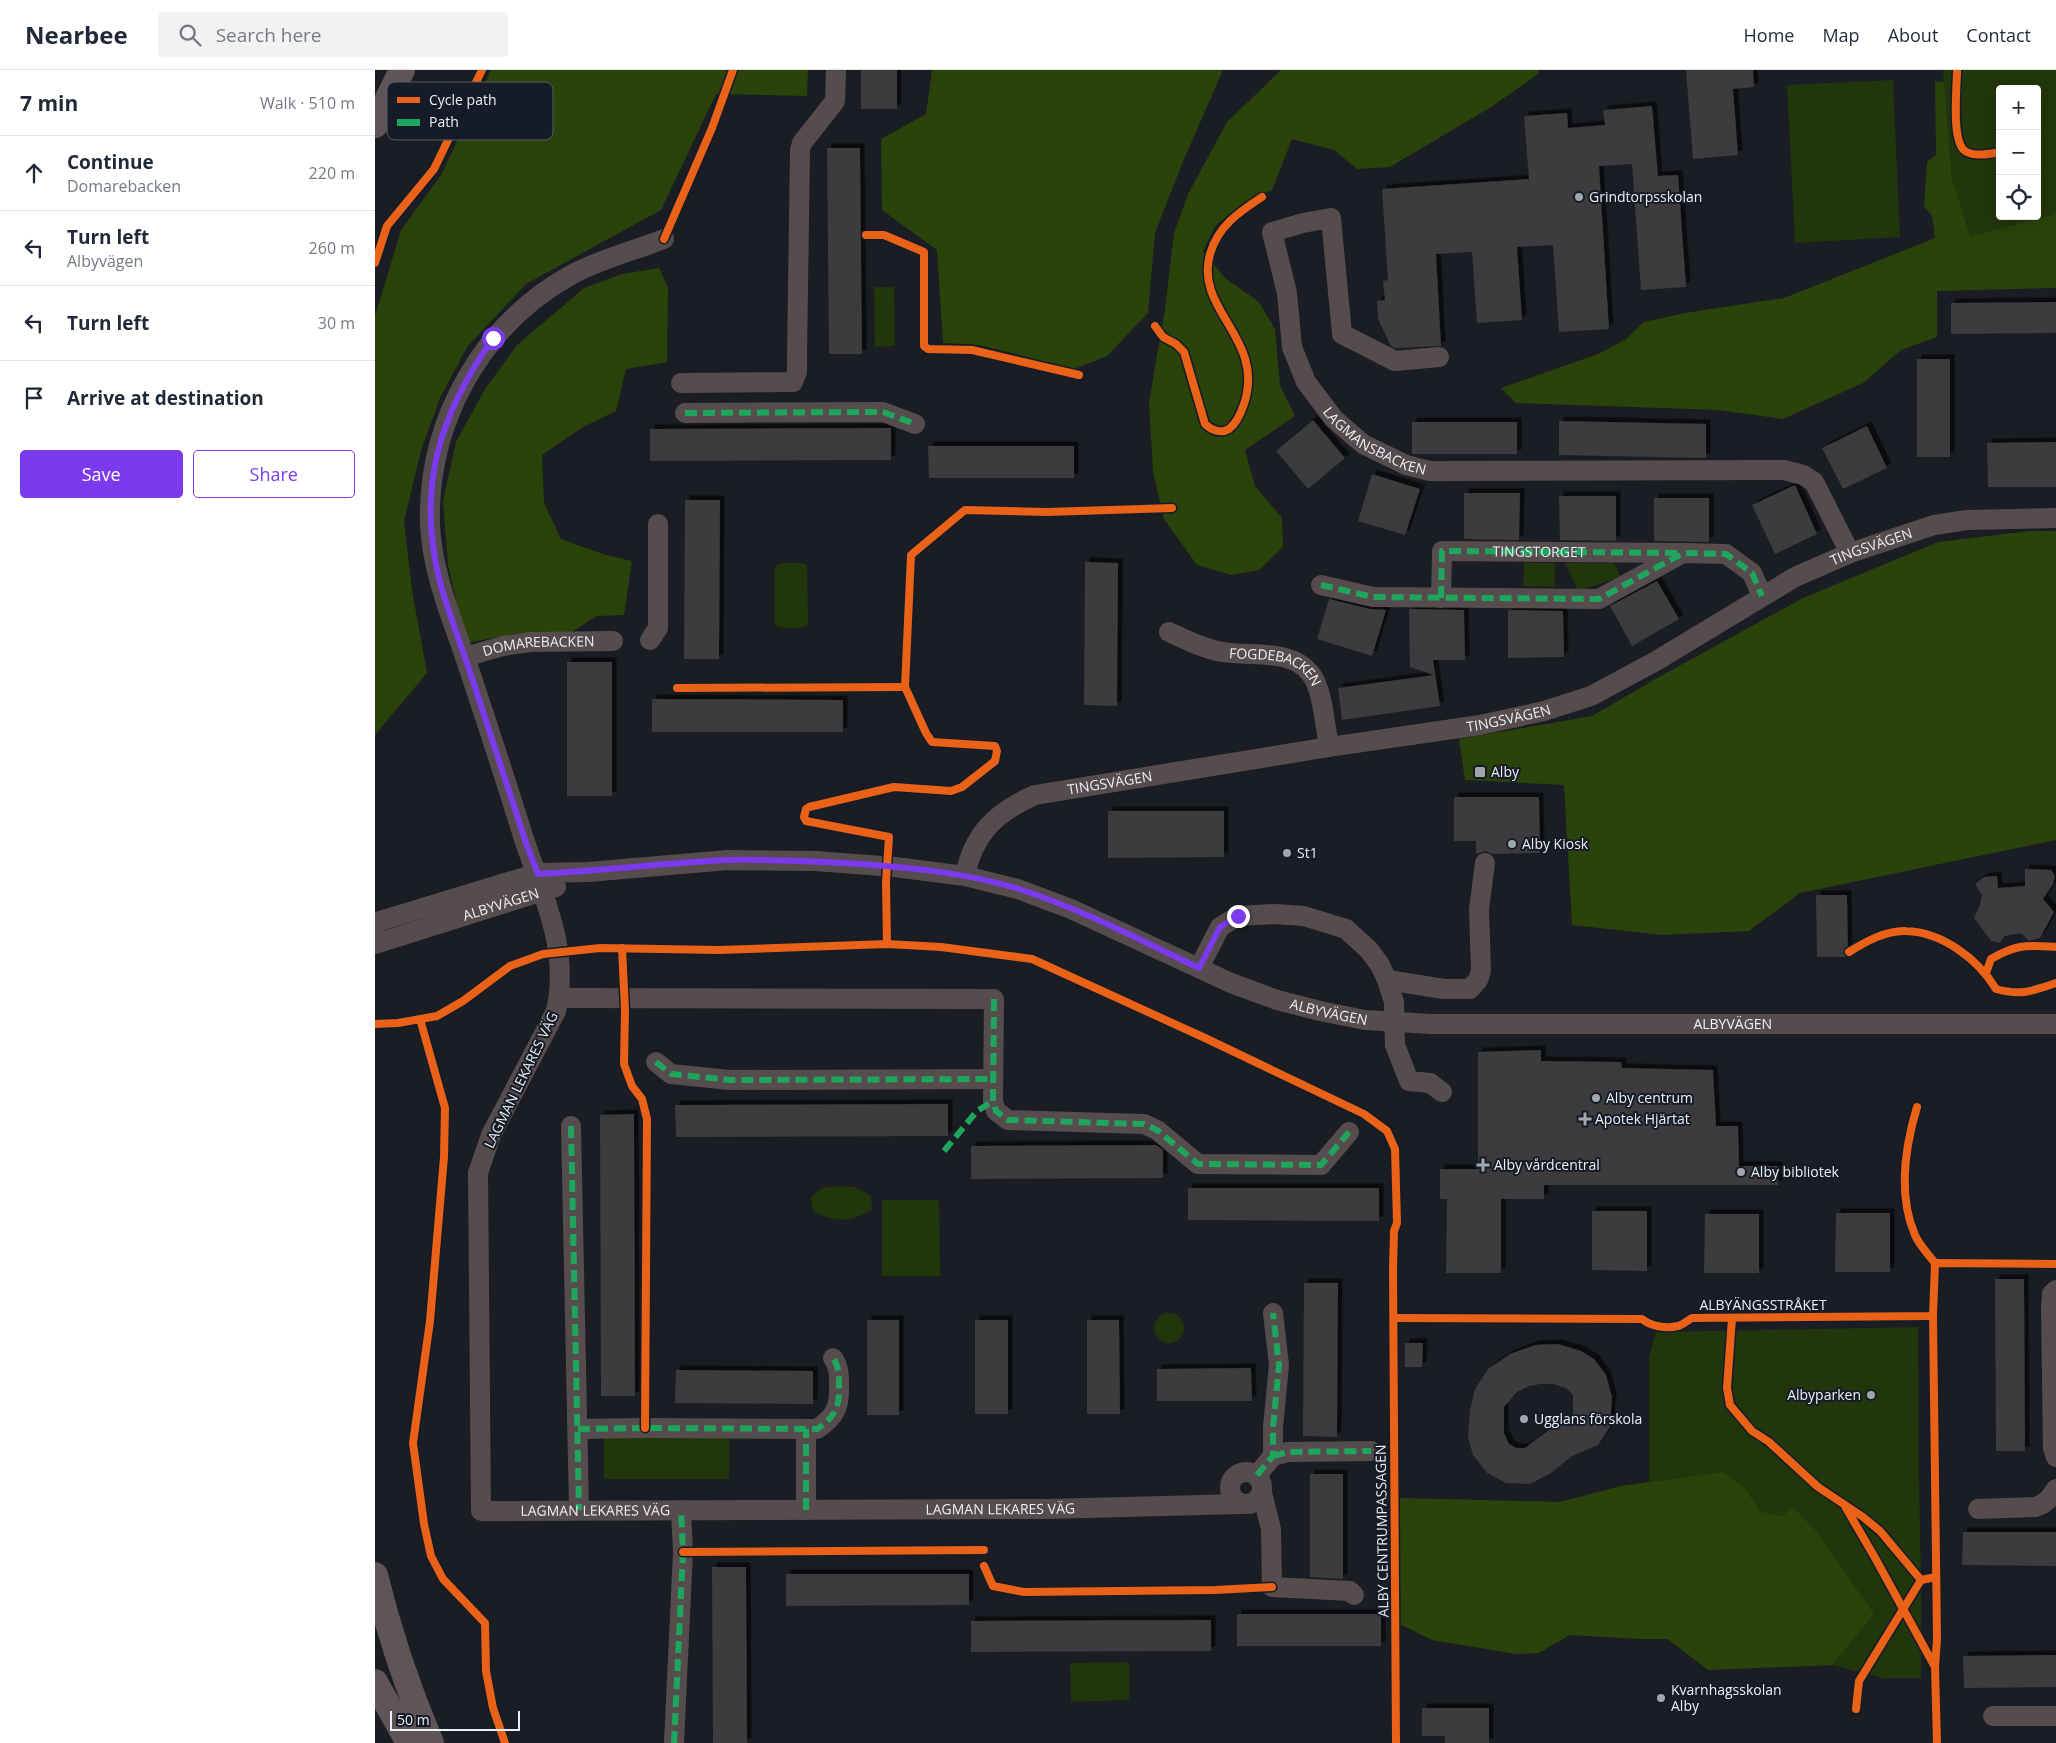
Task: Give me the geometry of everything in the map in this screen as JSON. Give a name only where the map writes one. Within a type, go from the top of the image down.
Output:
[{"type":"main road","points":[[397,82],[403,70]]},
{"type":"main road","points":[[375,126],[387,102]]},
{"type":"main road","points":[[375,1575],[394,1643],[431,1743]]},
{"type":"main road","points":[[375,1682],[409,1743]]},
{"type":"street","points":[[681,383],[793,382],[797,372],[800,150],[802,144],[835,101],[836,70]]},
{"type":"street","name":"LAGMANSBACKEN","points":[[1439,357],[1395,361],[1341,334],[1331,218],[1303,222],[1272,232],[1287,293],[1292,347],[1307,382],[1334,419],[1363,444],[1405,465],[1430,471],[1784,470],[1803,475],[1814,482],[1850,553]]},
{"type":"street","name":"DOMAREBACKEN","points":[[541,882],[527,846],[440,582],[430,526],[432,479],[439,442],[451,408],[476,362],[493,338],[519,312],[571,276],[595,264],[664,239]]},
{"type":"street","points":[[685,413],[883,412],[915,424]]},
{"type":"street","name":"TINGSVÄGEN","points":[[965,876],[969,858],[974,847],[994,819],[1015,804],[1035,795],[1506,720],[1544,711],[1591,696],[1681,646],[1795,577],[1850,553],[1934,525],[1967,520],[2056,518]]},
{"type":"street","points":[[650,640],[658,628],[658,524]]},
{"type":"street","name":"TINGSTORGET","points":[[1441,598],[1442,551],[1726,554],[1752,573],[1762,596]]},
{"type":"street","name":"TINGSTORGET","points":[[1321,586],[1373,597],[1599,599],[1683,554]]},
{"type":"street","name":"FOGDEBACKEN","points":[[1169,632],[1222,652],[1281,656],[1300,664],[1311,673],[1318,689],[1329,747]]},
{"type":"street","name":"DOMAREBACKEN","points":[[465,657],[503,646],[530,642],[613,641]]},
{"type":"street","name":"ALBYVÄGEN","points":[[375,924],[380,921],[588,872],[628,867],[728,860],[815,861],[895,866],[965,876],[1018,889],[1071,909],[1199,968],[1277,1000],[1365,1020],[1431,1024],[2056,1024]]},
{"type":"street","points":[[1387,980],[1444,989],[1470,989],[1478,980],[1481,971],[1479,909],[1485,863]]},
{"type":"street","name":"ALBYVÄGEN","points":[[375,944],[541,882]]},
{"type":"street","name":"LAGMAN LEKARES VÄG","points":[[541,882],[559,949],[561,969],[559,998],[556,1011],[491,1135],[478,1173],[481,1510],[1047,1509],[1241,1504]]},
{"type":"street","points":[[1199,968],[1220,927],[1238,916],[1274,914],[1304,916],[1346,929],[1369,950],[1380,965],[1387,980],[1394,1002],[1395,1044],[1409,1082],[1430,1083],[1442,1092]]},
{"type":"street","name":"LAGMAN LEKARES VÄG","points":[[559,998],[994,999],[992,1079]]},
{"type":"street","points":[[656,1062],[671,1074],[730,1080],[992,1079],[993,1101],[996,1111],[1008,1120],[1145,1124],[1157,1130],[1198,1164],[1321,1166],[1349,1132]]},
{"type":"street","points":[[571,1126],[579,1510]]},
{"type":"street","points":[[2056,1290],[2053,1294],[2051,1307],[2054,1365],[2053,1448],[2056,1457]]},
{"type":"street","points":[[1273,1313],[1279,1365],[1273,1427],[1273,1456],[1259,1484],[1256,1501],[1251,1504],[1241,1504],[1230,1493],[1229,1488],[1233,1478],[1241,1472],[1252,1472],[1259,1484],[1271,1529],[1272,1587],[1350,1591],[1354,1595]]},
{"type":"street","points":[[578,1429],[817,1429],[826,1423],[839,1403],[839,1368],[833,1358]]},
{"type":"street","points":[[806,1429],[806,1510]]},
{"type":"street","points":[[1273,1456],[1288,1452],[1371,1451]]},
{"type":"street","points":[[1978,1509],[2035,1507],[2049,1500],[2056,1489]]},
{"type":"street","points":[[674,1743],[683,1552],[681,1510]]},
{"type":"street","points":[[1993,1716],[2056,1716]]},
{"type":"green space","points":[[491,70],[808,70],[807,96],[716,94],[661,210],[526,284],[467,347],[440,398],[421,451],[404,521],[412,590],[427,673],[375,735],[375,316],[401,230],[441,175],[458,140],[553,140],[553,82],[485,82]]},
{"type":"green space","points":[[932,70],[1223,70],[1182,164],[1155,233],[1148,313],[1107,356],[1074,369],[979,345],[943,343],[937,250],[882,210],[881,139],[926,114]]},
{"type":"green space","points":[[1281,70],[1539,70],[1538,74],[1491,107],[1390,167],[1357,169],[1334,150],[1292,139],[1272,190],[1248,200],[1216,225],[1203,251],[1225,278],[1259,302],[1275,329],[1280,386],[1295,416],[1245,450],[1255,486],[1282,518],[1283,547],[1259,570],[1232,575],[1197,565],[1164,519],[1153,472],[1149,402],[1165,309],[1174,233],[1188,194],[1227,122]]},
{"type":"green space","points":[[1943,70],[2056,70],[2056,214],[2041,218],[2041,85],[1996,85],[1996,220],[2033,220],[1970,236],[1952,178]]},
{"type":"green space","points":[[1893,80],[1900,237],[1795,243],[1787,85]]},
{"type":"green space","points":[[1935,81],[1944,82],[1952,178],[1970,236],[2033,220],[2041,220],[2041,218],[2056,214],[2056,288],[1937,291],[1937,337],[1901,350],[1863,383],[1783,419],[1719,410],[1516,403],[1501,388],[1598,354],[1626,339],[1644,322],[1685,313],[1784,298],[1935,238],[1932,216],[1924,206],[1927,162],[1936,155]]},
{"type":"green space","points":[[659,268],[668,288],[667,362],[626,369],[616,411],[583,427],[542,455],[544,503],[561,539],[606,555],[632,561],[624,615],[597,616],[572,632],[519,633],[466,643],[448,565],[443,501],[456,442],[485,389],[517,345],[584,288],[622,274]]},
{"type":"green space","points":[[874,287],[894,287],[895,346],[875,347]]},
{"type":"green space","points":[[2030,531],[2056,531],[2056,840],[1800,893],[1749,931],[1662,935],[1572,925],[1564,785],[1465,780],[1459,739],[1592,716],[1803,598],[1938,542]]},
{"type":"green space","points":[[783,563],[807,565],[808,625],[787,628],[775,625],[775,566]]},
{"type":"green space","points":[[1524,563],[1555,563],[1555,587],[1523,586]]},
{"type":"green space","points":[[1565,563],[1614,563],[1621,577],[1578,591]]},
{"type":"green space","points":[[837,1186],[856,1187],[871,1196],[872,1209],[857,1217],[843,1220],[829,1218],[813,1211],[811,1197],[822,1188]]},
{"type":"green space","points":[[882,1200],[939,1200],[940,1276],[882,1276]]},
{"type":"green space","points":[[1169,1313],[1180,1317],[1184,1328],[1180,1339],[1169,1343],[1158,1339],[1154,1328],[1158,1317]]},
{"type":"green space","name":"Albyparken","points":[[1918,1327],[1921,1678],[1882,1678],[1832,1665],[1708,1670],[1668,1639],[1570,1635],[1538,1653],[1517,1654],[1432,1640],[1400,1624],[1399,1498],[1560,1502],[1621,1486],[1649,1482],[1649,1357],[1656,1332]]},
{"type":"green space","points":[[604,1438],[729,1438],[729,1479],[604,1479]]},
{"type":"green space","points":[[1724,1472],[1745,1489],[1761,1512],[1783,1516],[1792,1506],[1817,1532],[1874,1614],[1832,1665],[1708,1670],[1668,1639],[1570,1635],[1538,1653],[1517,1654],[1432,1640],[1400,1624],[1399,1498],[1560,1502],[1621,1486]]},
{"type":"green space","points":[[1129,1662],[1129,1700],[1071,1702],[1070,1663]]},
{"type":"building","points":[[861,70],[897,70],[897,109],[861,109]]},
{"type":"building","points":[[1686,70],[1753,70],[1754,87],[1733,89],[1738,155],[1693,159]]},
{"type":"building","points":[[1652,106],[1658,176],[1678,175],[1686,287],[1641,290],[1632,164],[1599,166],[1609,329],[1559,332],[1553,245],[1517,247],[1522,320],[1477,323],[1472,252],[1436,254],[1441,346],[1396,348],[1391,346],[1378,319],[1377,301],[1385,300],[1383,281],[1388,280],[1382,189],[1529,179],[1524,116],[1567,113],[1568,128],[1605,125],[1603,110]]},
{"type":"building","points":[[827,148],[860,148],[862,354],[829,354]]},
{"type":"building","points":[[2056,302],[2056,333],[1951,334],[1951,303]]},
{"type":"building","points":[[1917,359],[1950,359],[1950,457],[1917,457]]},
{"type":"building","points":[[1313,420],[1345,458],[1308,489],[1276,451]]},
{"type":"building","points":[[1559,421],[1706,424],[1706,458],[1559,455]]},
{"type":"building","points":[[1412,422],[1517,422],[1517,454],[1412,454]]},
{"type":"building","points":[[1867,426],[1887,468],[1843,489],[1822,448]]},
{"type":"building","points":[[891,428],[891,460],[650,461],[650,429]]},
{"type":"building","points":[[2056,442],[2056,487],[1988,487],[1987,443]]},
{"type":"building","points":[[928,446],[1074,446],[1074,478],[929,478]]},
{"type":"building","points":[[1372,474],[1420,489],[1405,535],[1358,521]]},
{"type":"building","points":[[1795,485],[1817,534],[1775,554],[1752,505]]},
{"type":"building","points":[[1464,493],[1520,493],[1519,540],[1464,539]]},
{"type":"building","points":[[1559,496],[1616,496],[1616,541],[1560,540]]},
{"type":"building","points":[[1654,498],[1709,498],[1709,542],[1654,541]]},
{"type":"building","points":[[685,500],[720,500],[719,659],[684,659]]},
{"type":"building","points":[[1085,562],[1118,563],[1117,706],[1084,705]]},
{"type":"building","points":[[1657,581],[1679,619],[1632,646],[1610,606]]},
{"type":"building","points":[[1329,599],[1370,609],[1386,610],[1372,656],[1317,639]]},
{"type":"building","points":[[1409,609],[1464,610],[1465,660],[1433,660],[1440,706],[1342,720],[1338,688],[1434,675],[1410,667]]},
{"type":"building","points":[[1508,610],[1563,611],[1564,657],[1508,658]]},
{"type":"building","points":[[567,662],[612,662],[612,796],[567,796]]},
{"type":"building","points":[[652,699],[843,700],[843,732],[652,732]]},
{"type":"building","points":[[1454,797],[1539,797],[1540,853],[1492,854],[1486,851],[1476,854],[1476,841],[1454,841]]},
{"type":"building","points":[[1108,811],[1224,811],[1224,857],[1108,858]]},
{"type":"building","points":[[2025,869],[2051,870],[2055,876],[2053,884],[2043,899],[2054,912],[2040,938],[2029,941],[2021,933],[2005,936],[2000,943],[1991,941],[1974,918],[1982,895],[1975,884],[1984,877],[1997,876],[1998,888],[2025,886]]},
{"type":"building","points":[[1816,895],[1847,895],[1848,957],[1817,957]]},
{"type":"building","name":"Alby centrum","points":[[1541,1050],[1541,1061],[1621,1062],[1622,1068],[1713,1070],[1716,1126],[1738,1126],[1739,1166],[1778,1166],[1778,1185],[1544,1185],[1544,1199],[1501,1199],[1501,1273],[1446,1273],[1447,1199],[1440,1199],[1440,1169],[1478,1169],[1478,1052]]},
{"type":"building","points":[[948,1104],[948,1136],[676,1137],[675,1105]]},
{"type":"building","points":[[634,1114],[635,1396],[601,1396],[600,1115]]},
{"type":"building","points":[[1156,1145],[1163,1150],[1163,1178],[971,1179],[971,1146]]},
{"type":"building","points":[[1188,1188],[1379,1188],[1379,1221],[1188,1220]]},
{"type":"building","points":[[1592,1211],[1647,1211],[1647,1271],[1592,1270]]},
{"type":"building","points":[[1836,1213],[1890,1213],[1890,1272],[1835,1272]]},
{"type":"building","points":[[1705,1214],[1759,1214],[1759,1273],[1704,1273]]},
{"type":"building","points":[[1995,1279],[2024,1279],[2025,1451],[1996,1451]]},
{"type":"building","points":[[1304,1283],[1338,1283],[1337,1437],[1303,1436]]},
{"type":"building","points":[[867,1320],[899,1320],[899,1415],[867,1415]]},
{"type":"building","points":[[975,1320],[1008,1320],[1008,1414],[975,1414]]},
{"type":"building","points":[[1087,1320],[1119,1320],[1120,1414],[1087,1414]]},
{"type":"building","points":[[1405,1343],[1423,1343],[1422,1367],[1405,1367]]},
{"type":"building","points":[[1558,1344],[1581,1351],[1594,1359],[1606,1375],[1612,1397],[1610,1427],[1598,1445],[1572,1456],[1551,1473],[1530,1484],[1506,1483],[1487,1473],[1473,1455],[1468,1437],[1470,1410],[1475,1389],[1488,1369],[1510,1354],[1535,1345]],"holes":[[[1553,1384],[1566,1388],[1573,1395],[1573,1420],[1549,1430],[1525,1448],[1516,1448],[1509,1444],[1504,1433],[1504,1407],[1517,1392],[1529,1386]]]},
{"type":"building","points":[[1251,1368],[1252,1401],[1157,1401],[1157,1369]]},
{"type":"building","points":[[676,1370],[813,1371],[813,1404],[675,1403]]},
{"type":"building","points":[[1310,1474],[1343,1474],[1343,1579],[1310,1577]]},
{"type":"building","points":[[1963,1532],[2056,1532],[2056,1566],[1962,1565]]},
{"type":"building","points":[[712,1567],[746,1567],[747,1743],[713,1743]]},
{"type":"building","points":[[786,1574],[969,1574],[969,1605],[786,1606]]},
{"type":"building","points":[[1237,1614],[1381,1614],[1381,1646],[1237,1646]]},
{"type":"building","points":[[1211,1620],[1211,1651],[971,1652],[971,1621]]},
{"type":"building","points":[[2056,1655],[2056,1687],[1964,1688],[1963,1656]]},
{"type":"building","points":[[1422,1708],[1489,1708],[1489,1743],[1445,1743],[1445,1736],[1422,1736]]},
{"type":"marked path","points":[[685,413],[883,412],[915,424]]},
{"type":"marked path","points":[[1441,598],[1442,551],[1682,553]]},
{"type":"marked path","points":[[1321,585],[1373,597],[1599,599],[1683,553],[1726,554],[1752,573],[1762,596]]},
{"type":"marked path","points":[[994,999],[993,1101],[996,1111],[1008,1120],[1144,1124],[1157,1130],[1198,1164],[1321,1165],[1349,1132]]},
{"type":"marked path","points":[[656,1062],[671,1074],[730,1080],[992,1079]]},
{"type":"marked path","points":[[944,1151],[977,1111],[993,1101]]},
{"type":"marked path","points":[[571,1126],[579,1510]]},
{"type":"marked path","points":[[1257,1475],[1273,1456],[1273,1427],[1279,1365],[1273,1313]]},
{"type":"marked path","points":[[578,1429],[817,1429],[832,1416],[839,1399],[839,1374],[833,1358]]},
{"type":"marked path","points":[[806,1429],[806,1510]]},
{"type":"marked path","points":[[1273,1456],[1288,1452],[1371,1451]]},
{"type":"marked path","points":[[674,1743],[683,1552],[681,1510]]},
{"type":"cycle path","points":[[476,82],[482,70]]},
{"type":"cycle path","points":[[664,239],[712,128],[733,70]]},
{"type":"cycle path","points":[[1957,70],[1956,125],[1961,145],[1965,151],[1973,154],[1996,152]]},
{"type":"cycle path","points":[[375,263],[387,226],[434,169],[448,140]]},
{"type":"cycle path","points":[[1155,326],[1163,337],[1176,344],[1184,352],[1205,424],[1216,431],[1223,431],[1232,427],[1244,404],[1248,381],[1246,361],[1239,343],[1212,292],[1208,274],[1210,254],[1218,235],[1230,221],[1262,197]]},
{"type":"cycle path","points":[[866,235],[884,235],[924,252],[924,346],[928,349],[972,350],[1079,375]]},
{"type":"cycle path","points":[[887,944],[886,882],[889,837],[806,821],[804,817],[806,809],[894,787],[951,791],[962,787],[995,761],[997,751],[995,746],[932,742],[905,687],[911,555],[965,510],[1047,512],[1172,508]]},
{"type":"cycle path","points":[[677,688],[905,687]]},
{"type":"cycle path","points":[[1849,952],[1891,932],[1906,931],[1933,936],[1958,949],[1979,967],[1996,989],[2026,992],[2056,983]]},
{"type":"cycle path","name":"ALBY CENTRUMPASSAGEN","points":[[375,1024],[398,1023],[437,1016],[463,1001],[510,966],[543,954],[600,948],[719,950],[887,944],[941,947],[1032,959],[1205,1038],[1364,1114],[1387,1131],[1395,1149],[1397,1223],[1394,1231],[1393,1269],[1396,1743]]},
{"type":"cycle path","points":[[1986,973],[1991,959],[2015,948],[2029,946],[2056,947]]},
{"type":"cycle path","points":[[622,948],[625,1010],[624,1064],[632,1086],[642,1099],[647,1119],[645,1428]]},
{"type":"cycle path","points":[[420,1019],[445,1108],[444,1157],[430,1321],[413,1443],[424,1524],[431,1556],[443,1579],[485,1623],[486,1671],[493,1708],[505,1743]]},
{"type":"cycle path","points":[[1917,1107],[1909,1138],[1905,1171],[1906,1204],[1917,1239],[1935,1263]]},
{"type":"cycle path","name":"ALBYÄNGSSTRÅKET","points":[[1394,1318],[1642,1319],[1654,1325],[1673,1327],[1692,1318],[1933,1316],[1935,1263],[2056,1264]]},
{"type":"cycle path","points":[[1933,1316],[1937,1743]]},
{"type":"cycle path","name":"ALBYÄNGSSTRÅKET","points":[[1732,1318],[1727,1388],[1730,1405],[1752,1431],[1769,1442],[1818,1487],[1863,1517],[1880,1531],[1921,1580],[1936,1577]]},
{"type":"cycle path","points":[[1846,1508],[1935,1667]]},
{"type":"cycle path","points":[[683,1552],[984,1550]]},
{"type":"cycle path","points":[[984,1566],[993,1586],[1024,1592],[1215,1590],[1272,1587]]},
{"type":"cycle path","points":[[1856,1709],[1859,1681],[1921,1580]]},
{"type":"place","name":"Grindtorpsskolan","points":[[1579,197]]},
{"type":"place","name":"Alby","points":[[1480,772]]},
{"type":"place","name":"Alby Kiosk","points":[[1512,844]]},
{"type":"place","name":"St1","points":[[1287,853]]},
{"type":"place","name":"Alby centrum","points":[[1596,1098]]},
{"type":"place","name":"Apotek Hjärtat","points":[[1585,1119]]},
{"type":"place","name":"Alby vårdcentral","points":[[1483,1165]]},
{"type":"place","name":"Alby bibliotek","points":[[1741,1172]]},
{"type":"place","name":"Albyparken","points":[[1871,1395]]},
{"type":"place","name":"Ugglans förskola","points":[[1524,1419]]},
{"type":"place","name":"Kvarnhagsskolan Alby","points":[[1661,1698]]},
{"type":"route","points":[[493,338],[476,362],[451,408],[439,442],[432,479],[430,526],[440,582],[527,846],[538,874],[588,872],[628,867],[728,860],[815,861],[895,866],[965,876],[1018,889],[1071,909],[1199,968],[1220,927],[1238,916]]}]
